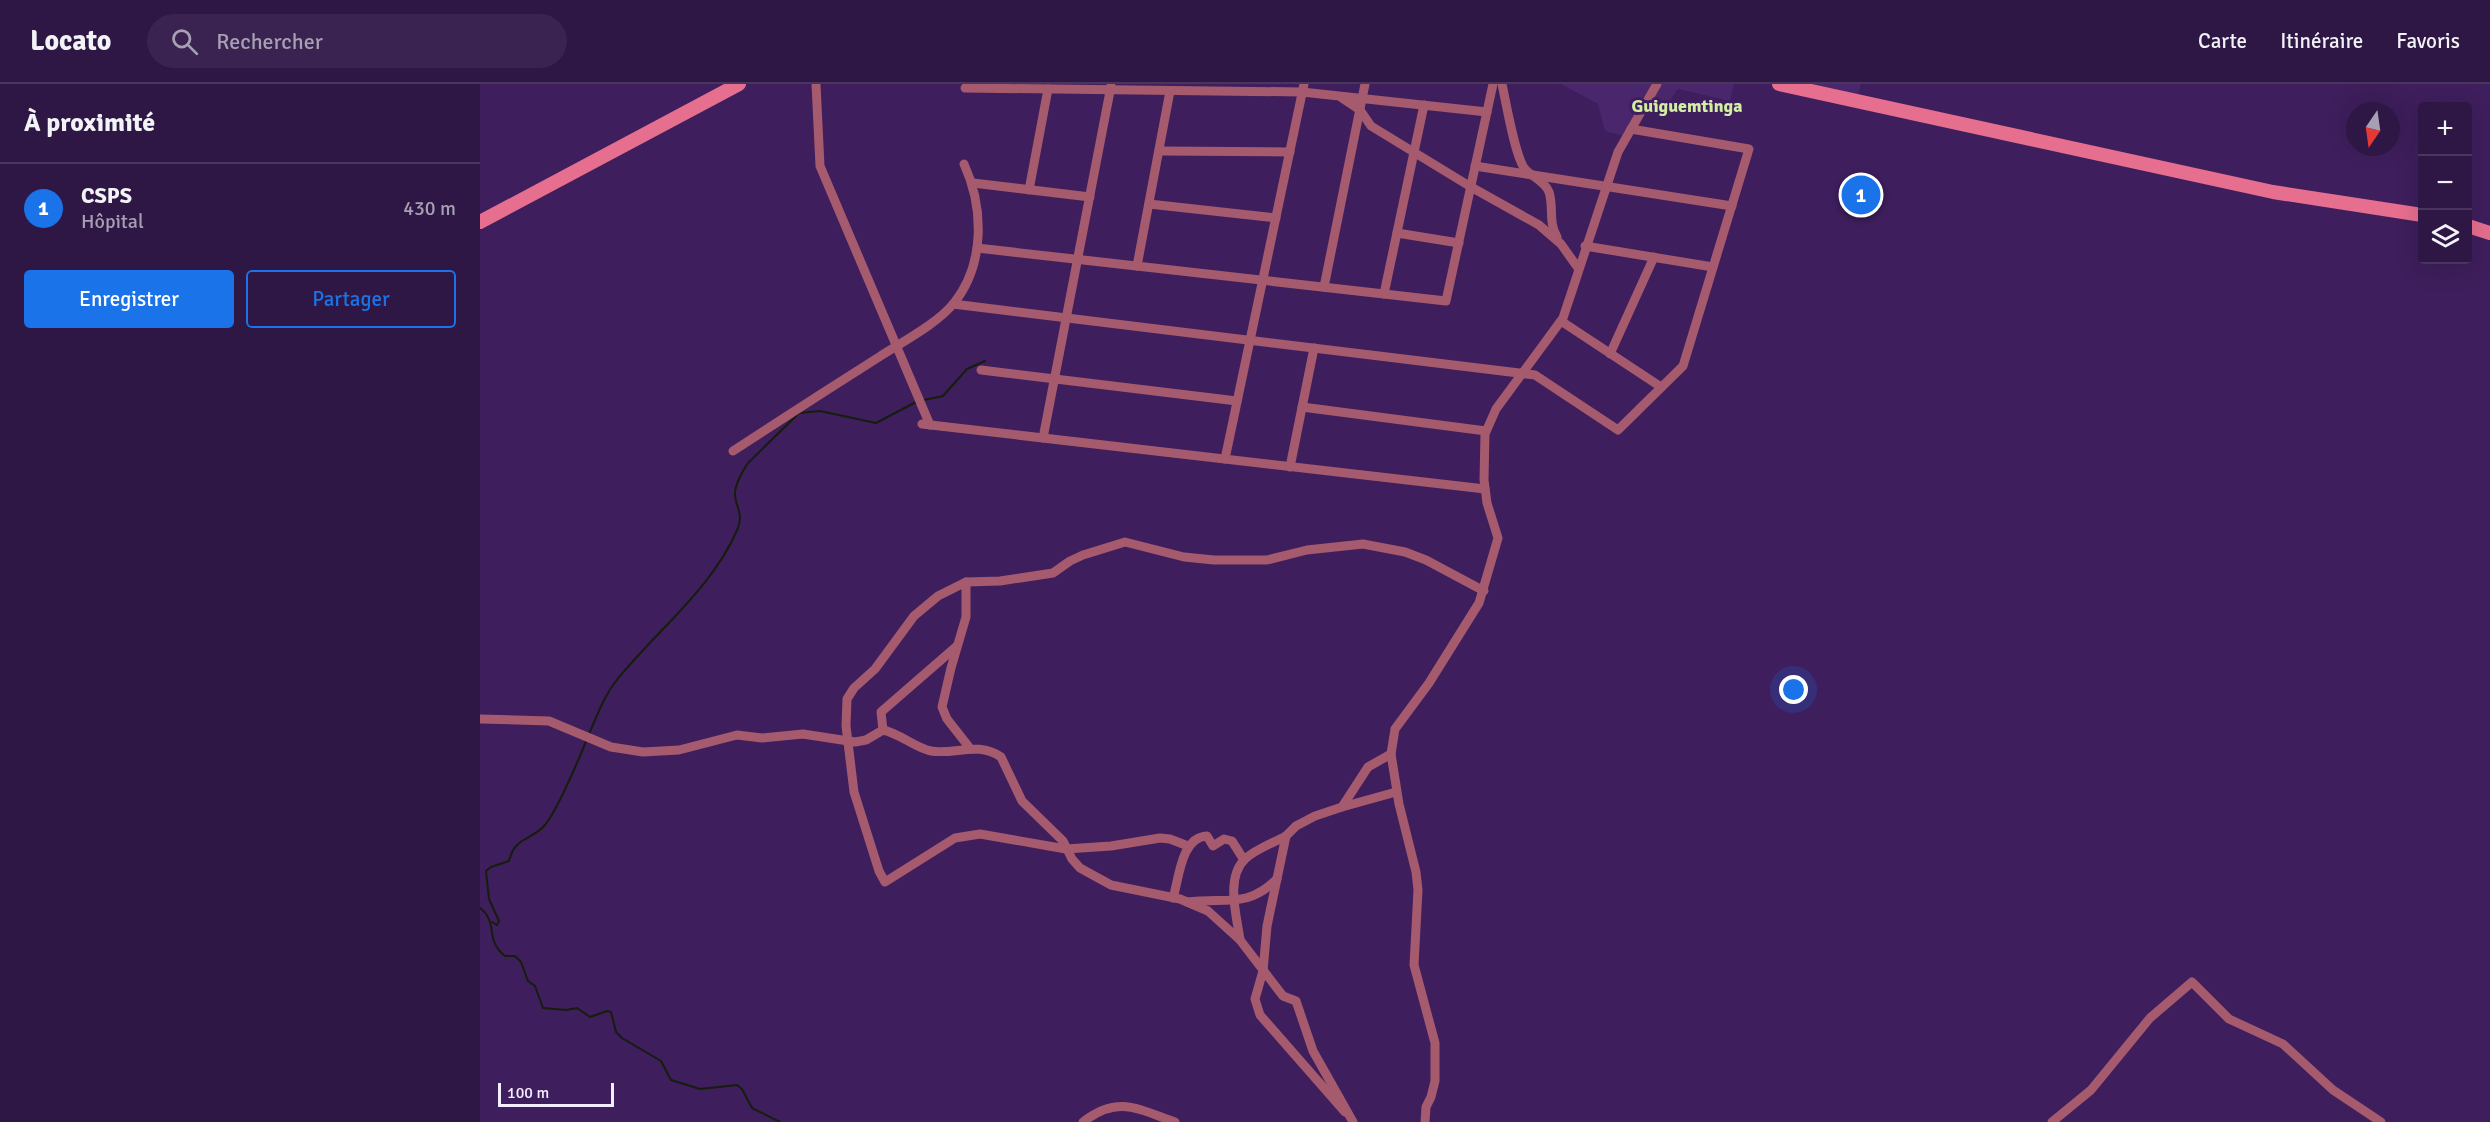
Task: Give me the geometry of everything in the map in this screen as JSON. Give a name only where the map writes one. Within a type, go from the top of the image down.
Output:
[{"type":"street","points":[[480,222],[739,84]]},
{"type":"street","points":[[816,84],[820,166],[896,346],[926,425],[1485,489]]},
{"type":"street","points":[[1324,287],[1365,84]]},
{"type":"street","points":[[977,248],[1446,301],[1493,84]]},
{"type":"street","points":[[1502,84],[1517,150],[1525,169],[1536,176],[1549,191],[1551,227],[1578,268]]},
{"type":"street","points":[[1425,1122],[1426,1107],[1431,1097],[1434,1081],[1435,1043],[1414,964],[1418,890],[1416,872],[1396,792],[1391,754],[1395,729],[1461,635],[1484,591],[1498,538],[1485,489],[1486,431],[1496,409],[1561,321],[1618,152],[1657,84]]},
{"type":"street","points":[[1779,84],[2273,192],[2418,213]]},
{"type":"street","points":[[1043,438],[1111,87]]},
{"type":"street","points":[[965,88],[1111,87],[1170,91],[1304,87],[1344,99],[1360,110],[1371,126],[1470,188],[1539,225],[1561,244]]},
{"type":"street","points":[[1225,459],[1304,87]]},
{"type":"street","points":[[1029,190],[1048,89]]},
{"type":"street","points":[[1137,266],[1170,91]]},
{"type":"street","points":[[1334,96],[1487,112]]},
{"type":"street","points":[[1384,294],[1424,105]]},
{"type":"street","points":[[953,304],[1535,375],[1618,430],[1683,366],[1749,149],[1631,129]]},
{"type":"street","points":[[1159,151],[1290,152]]},
{"type":"street","points":[[733,451],[896,346],[953,304],[966,284],[977,248],[979,231],[977,202],[964,164]]},
{"type":"street","points":[[1475,166],[1732,206]]},
{"type":"street","points":[[972,183],[1090,196]]},
{"type":"street","points":[[1149,204],[1276,218]]},
{"type":"street","points":[[2472,227],[2490,233]]},
{"type":"street","points":[[1397,233],[1458,243]]},
{"type":"street","points":[[1585,246],[1713,267]]},
{"type":"street","points":[[1610,354],[1654,257]]},
{"type":"street","points":[[1561,321],[1661,387]]},
{"type":"street","points":[[1290,467],[1314,348]]},
{"type":"street","points":[[981,370],[1237,401]]},
{"type":"street","points":[[1302,407],[1486,431]]},
{"type":"street","points":[[1188,846],[1170,838],[1160,838],[1112,846],[1066,849],[980,834],[968,835],[955,838],[885,882],[879,871],[854,792],[846,709],[849,693],[875,669],[914,616],[938,596],[966,582],[1000,581],[1053,573],[1077,558],[1125,542],[1184,557],[1214,560],[1267,560],[1307,550],[1363,544],[1405,552],[1484,591]]},
{"type":"street","points":[[966,582],[966,617],[942,707],[947,719],[969,747]]},
{"type":"street","points":[[883,730],[881,712],[957,646]]},
{"type":"street","points":[[480,719],[549,721],[611,747],[643,752],[679,750],[737,735],[762,738],[812,735],[848,743],[866,740],[883,730],[931,751],[969,747],[988,750],[1001,757],[1022,801],[1058,834],[1080,868],[1098,880],[1122,888],[1173,898],[1208,911],[1240,940],[1283,996],[1296,1001],[1313,1052],[1352,1120]]},
{"type":"street","points":[[1342,807],[1368,767],[1391,754]]},
{"type":"street","points":[[1240,940],[1234,900],[1236,876],[1244,860],[1315,816],[1396,792]]},
{"type":"street","points":[[1173,898],[1188,846],[1203,836],[1210,838],[1213,846],[1227,839],[1237,847],[1244,860]]},
{"type":"street","points":[[1286,836],[1267,926],[1263,971],[1255,999],[1260,1015],[1352,1120]]},
{"type":"street","points":[[1186,902],[1254,897],[1266,890],[1277,879]]},
{"type":"street","points":[[2052,1122],[2091,1090],[2150,1018],[2192,982],[2229,1019],[2283,1044],[2333,1090],[2381,1122]]},
{"type":"street","points":[[1083,1122],[1100,1110],[1126,1105],[1175,1122]]},
{"type":"shaded area","points":[[1561,84],[1734,84],[1730,101],[1678,89],[1666,106],[1646,103],[1627,137],[1605,131],[1598,104]]},
{"type":"shaded area","points":[[1793,84],[1861,84],[1857,101]]},
{"type":"waterway","points":[[924,400],[943,396],[967,369],[985,361]]},
{"type":"waterway","points":[[589,734],[604,700],[616,681],[699,590],[727,550],[740,522],[735,497],[736,488],[748,463],[799,413],[820,411],[876,423],[916,402]]},
{"type":"waterway","points":[[492,922],[497,925],[499,921],[489,899],[486,871],[509,861],[515,847],[545,825],[562,796],[587,739]]},
{"type":"waterway","points":[[480,908],[489,919],[495,944],[505,956],[515,956],[521,962],[528,981],[535,986],[543,1008],[566,1010],[577,1008],[590,1017],[607,1011],[611,1012],[616,1032],[661,1061],[671,1080],[700,1089],[737,1085],[742,1089],[752,1108],[780,1122]]},
{"type":"place","name":"CSPS","points":[[1861,195]]},
{"type":"district","name":"Guiguemtinga","points":[[1687,106]]}]
